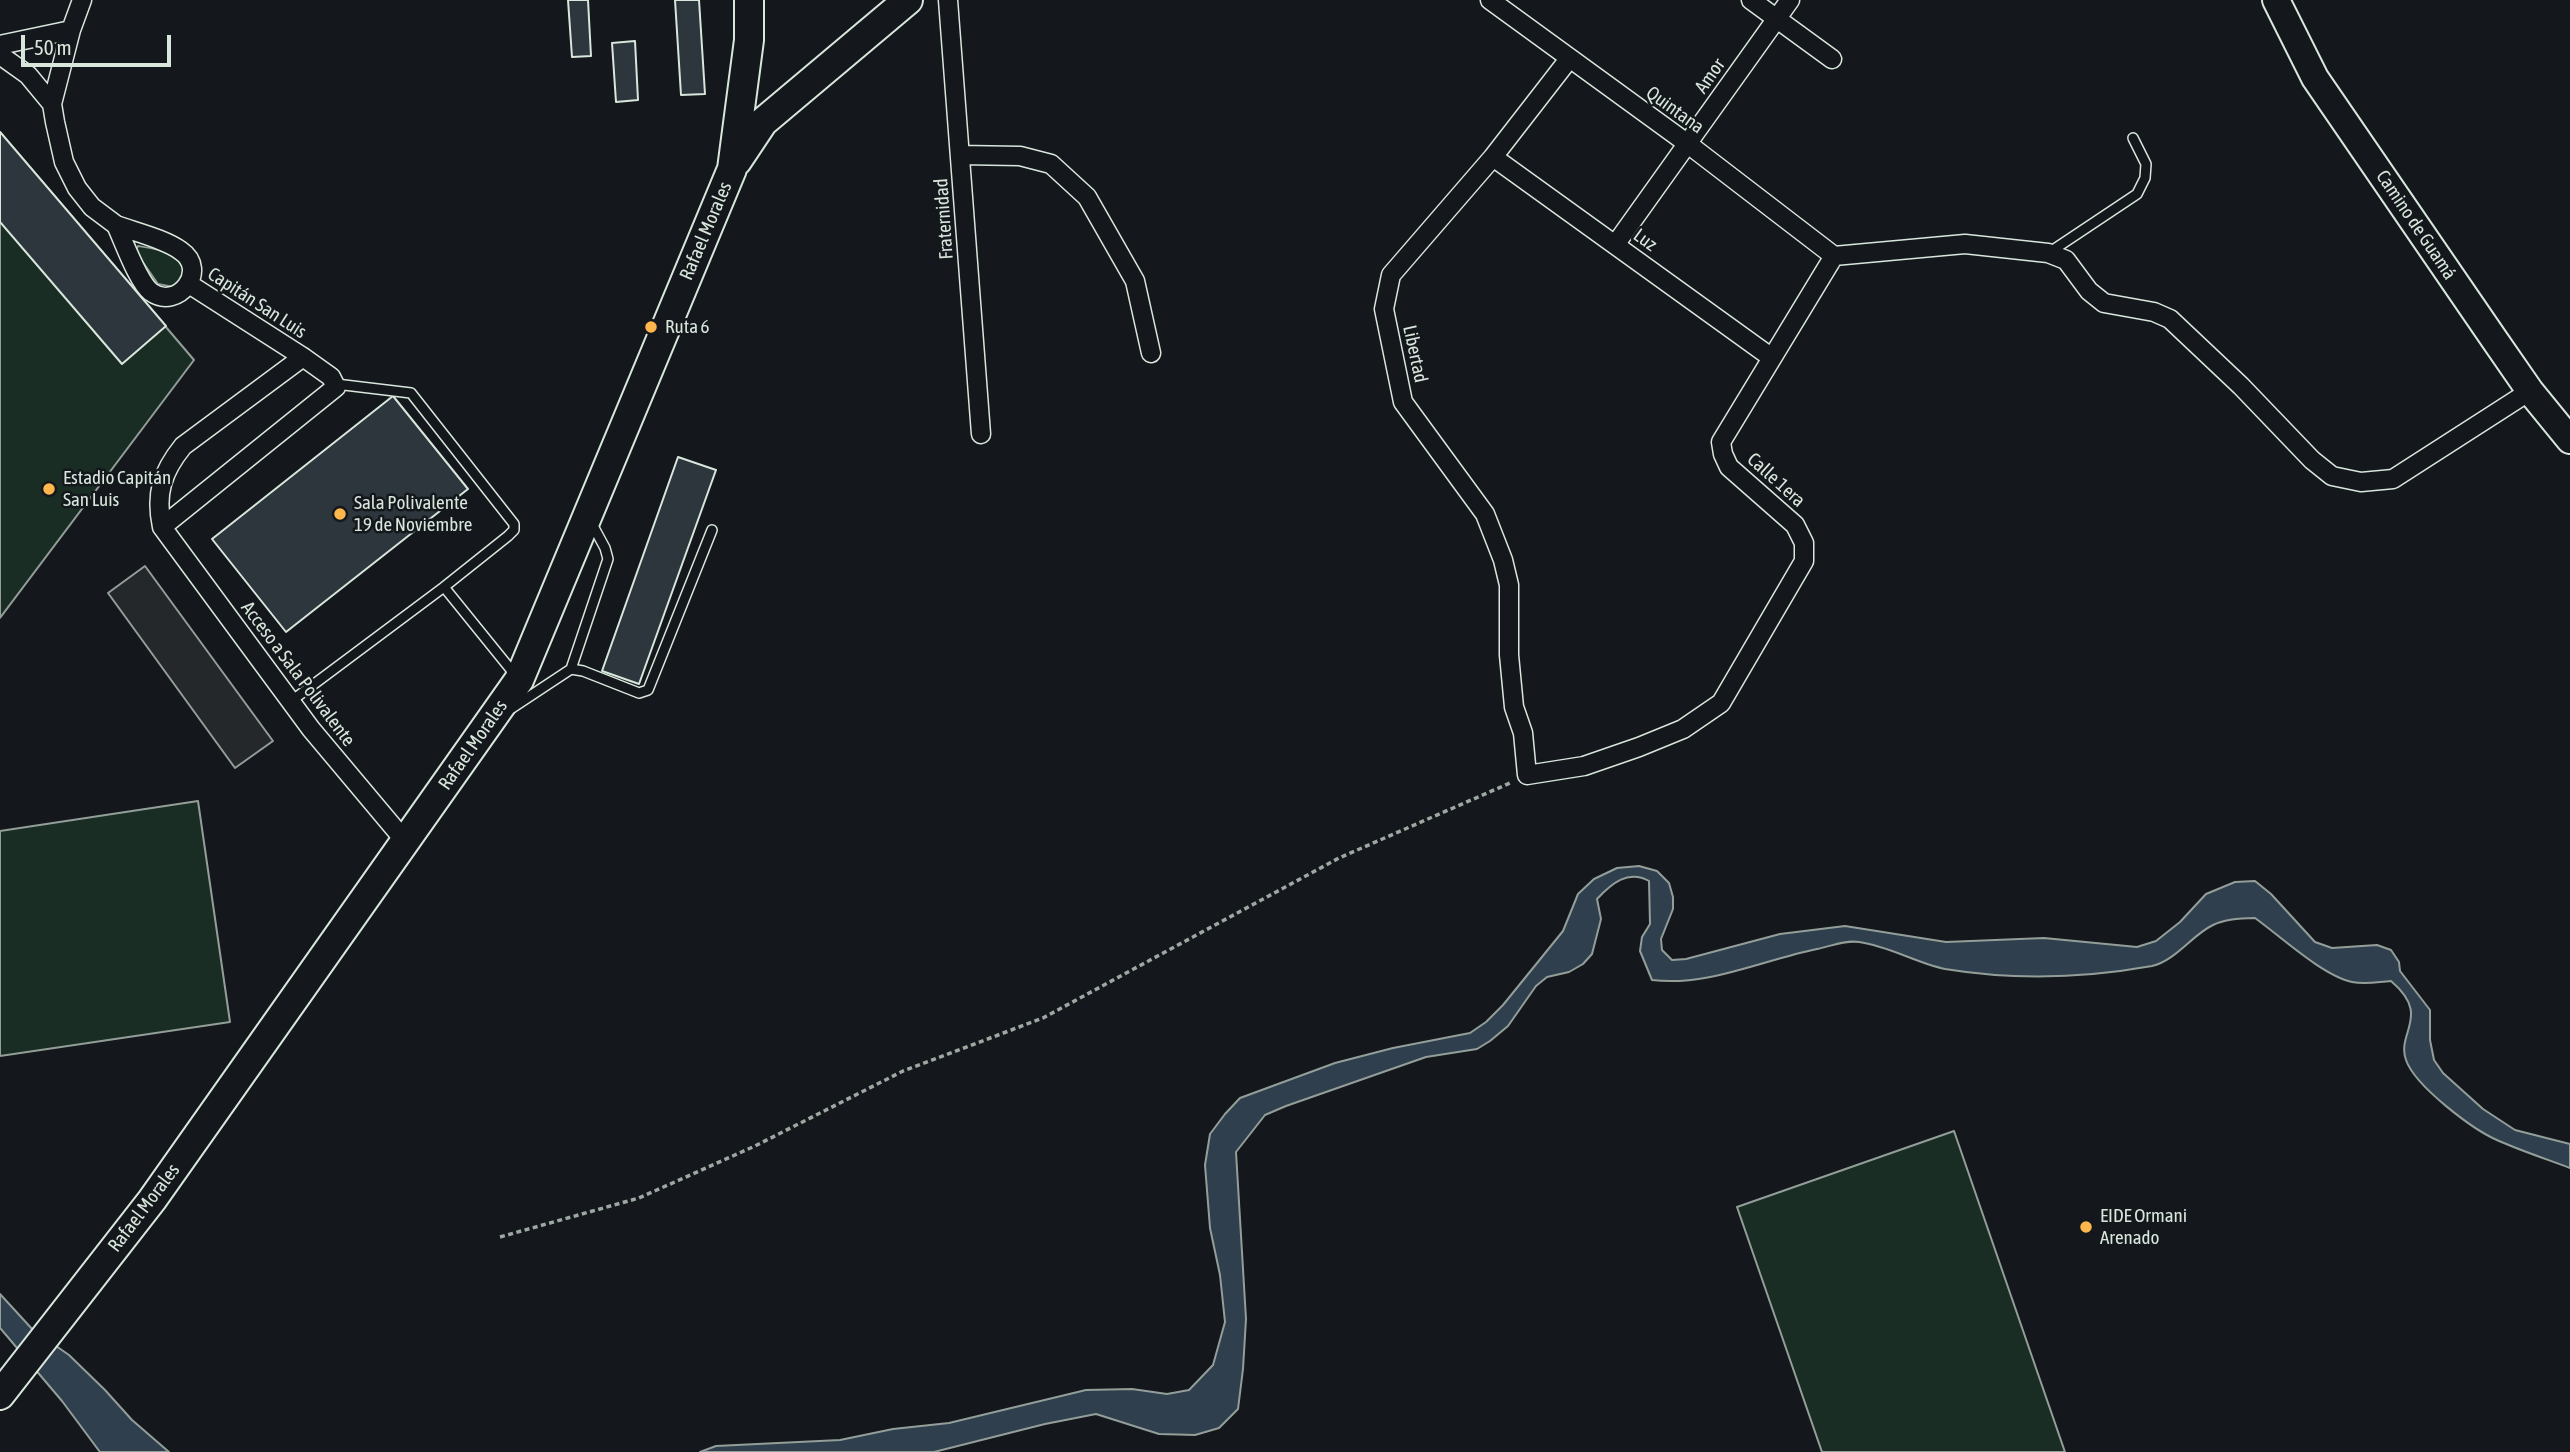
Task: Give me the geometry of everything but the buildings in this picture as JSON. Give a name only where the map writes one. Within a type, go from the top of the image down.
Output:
[{"type":"main road","name":"Rafael Morales","points":[[0,1395],[152,1200],[519,680],[732,169],[749,40],[749,0]]},
{"type":"main road","points":[[732,169],[763,122],[908,0]]},
{"type":"street","name":"Capitán San Luis","points":[[82,0],[71,30],[52,104],[59,145],[77,188],[92,207],[116,225],[181,251],[191,265],[189,284],[174,296],[163,297],[152,293],[146,287],[116,225]]},
{"type":"street","name":"Fraternidad","points":[[948,0],[981,434]]},
{"type":"street","name":"Quintana","points":[[1490,0],[1688,144],[1835,256]]},
{"type":"street","points":[[1751,0],[1832,59]]},
{"type":"street","name":"Amor","points":[[1615,245],[1790,0]]},
{"type":"street","name":"Camino de Guamá","points":[[2276,0],[2315,78],[2530,391],[2570,440]]},
{"type":"street","points":[[0,45],[71,30]]},
{"type":"street","name":"Capitán San Luis","points":[[0,55],[28,75],[52,104]]},
{"type":"street","name":"Libertad","points":[[1527,775],[1523,733],[1514,707],[1509,655],[1509,585],[1503,560],[1485,514],[1404,402],[1384,309],[1391,275],[1493,157],[1569,59]]},
{"type":"street","points":[[960,156],[1020,156],[1051,164],[1087,197],[1135,281],[1151,353]]},
{"type":"street","name":"Luz","points":[[1493,157],[1772,358]]},
{"type":"street","points":[[1835,256],[1965,244],[2048,253],[2066,260],[2089,291],[2104,303],[2154,312],[2170,319],[2241,386],[2312,460],[2332,476],[2361,482],[2393,479],[2530,391]]},
{"type":"street","name":"Calle 1era","points":[[1527,775],[1584,766],[1639,747],[1683,729],[1721,703],[1804,561],[1804,543],[1795,525],[1729,467],[1721,442],[1835,256]]},
{"type":"street","name":"Capitán San Luis","points":[[189,284],[303,357]]},
{"type":"street","points":[[303,357],[331,377],[335,384],[334,390],[162,527],[160,493],[168,465],[183,446],[303,357]]},
{"type":"street","name":"Acceso a Sala Polivalente","points":[[162,527],[310,729],[405,841]]},
{"type":"lane","points":[[2048,253],[2137,194],[2145,178],[2146,164],[2133,138]]},
{"type":"lane","points":[[290,702],[514,530],[514,524],[411,393],[335,384]]},
{"type":"lane","points":[[487,725],[571,669],[608,559],[606,548],[587,516]]},
{"type":"lane","points":[[571,669],[583,671],[639,693],[648,690],[712,530]]},
{"type":"lane","points":[[443,587],[519,680]]},
{"type":"path","points":[[500,1237],[639,1198],[755,1146],[903,1071],[1043,1018],[1339,858],[1527,775]]},
{"type":"green space","name":"Estadio Capitán San Luis","points":[[0,132],[194,360],[0,618]]},
{"type":"green space","points":[[138,246],[168,253],[179,262],[184,276],[173,287],[158,284],[135,251]]},
{"type":"green space","points":[[198,801],[230,1022],[0,1056],[0,831]]},
{"type":"green space","points":[[1954,1131],[2065,1452],[1822,1452],[1737,1207]]},
{"type":"shaded area","points":[[145,566],[273,741],[235,768],[108,593]]},
{"type":"water","points":[[1639,866],[1657,871],[1669,883],[1673,909],[1661,939],[1662,950],[1672,960],[1686,959],[1780,934],[1845,926],[1946,942],[2044,938],[2137,947],[2156,941],[2180,922],[2206,894],[2235,882],[2255,881],[2271,894],[2315,942],[2332,948],[2377,945],[2391,950],[2399,962],[2400,971],[2430,1010],[2430,1040],[2434,1060],[2443,1073],[2483,1109],[2515,1130],[2570,1144],[2570,1168],[2488,1135],[2446,1106],[2421,1082],[2406,1060],[2404,1050],[2411,1014],[2409,1004],[2391,981],[2352,982],[2328,972],[2255,918],[2228,920],[2213,925],[2168,959],[2152,966],[2101,973],[2022,976],[1970,973],[1945,969],[1881,947],[1854,942],[1693,980],[1652,980],[1640,951],[1642,937],[1650,924],[1649,881],[1627,877],[1608,888],[1597,899],[1601,919],[1592,954],[1583,964],[1569,972],[1547,977],[1536,986],[1508,1026],[1490,1041],[1477,1049],[1426,1057],[1265,1115],[1236,1152],[1246,1319],[1243,1369],[1238,1409],[1219,1428],[1195,1435],[1159,1434],[1096,1414],[934,1452],[700,1452],[716,1446],[840,1440],[893,1429],[949,1423],[1086,1390],[1132,1389],[1167,1394],[1189,1390],[1213,1365],[1225,1322],[1220,1275],[1210,1228],[1205,1165],[1210,1134],[1225,1114],[1240,1098],[1335,1063],[1470,1033],[1503,1005],[1563,931],[1578,894],[1594,879],[1617,868]]},
{"type":"water","points":[[0,1294],[33,1330],[69,1355],[132,1420],[169,1452],[100,1452],[62,1401],[0,1328]]},
{"type":"place","name":"Ruta 6","points":[[651,327]]},
{"type":"place","name":"Estadio Capitán San Luis","points":[[49,489]]},
{"type":"place","name":"Sala Polivalente 19 de Noviembre","points":[[340,514]]},
{"type":"place","name":"EIDE Ormani Arenado","points":[[2086,1227]]}]
